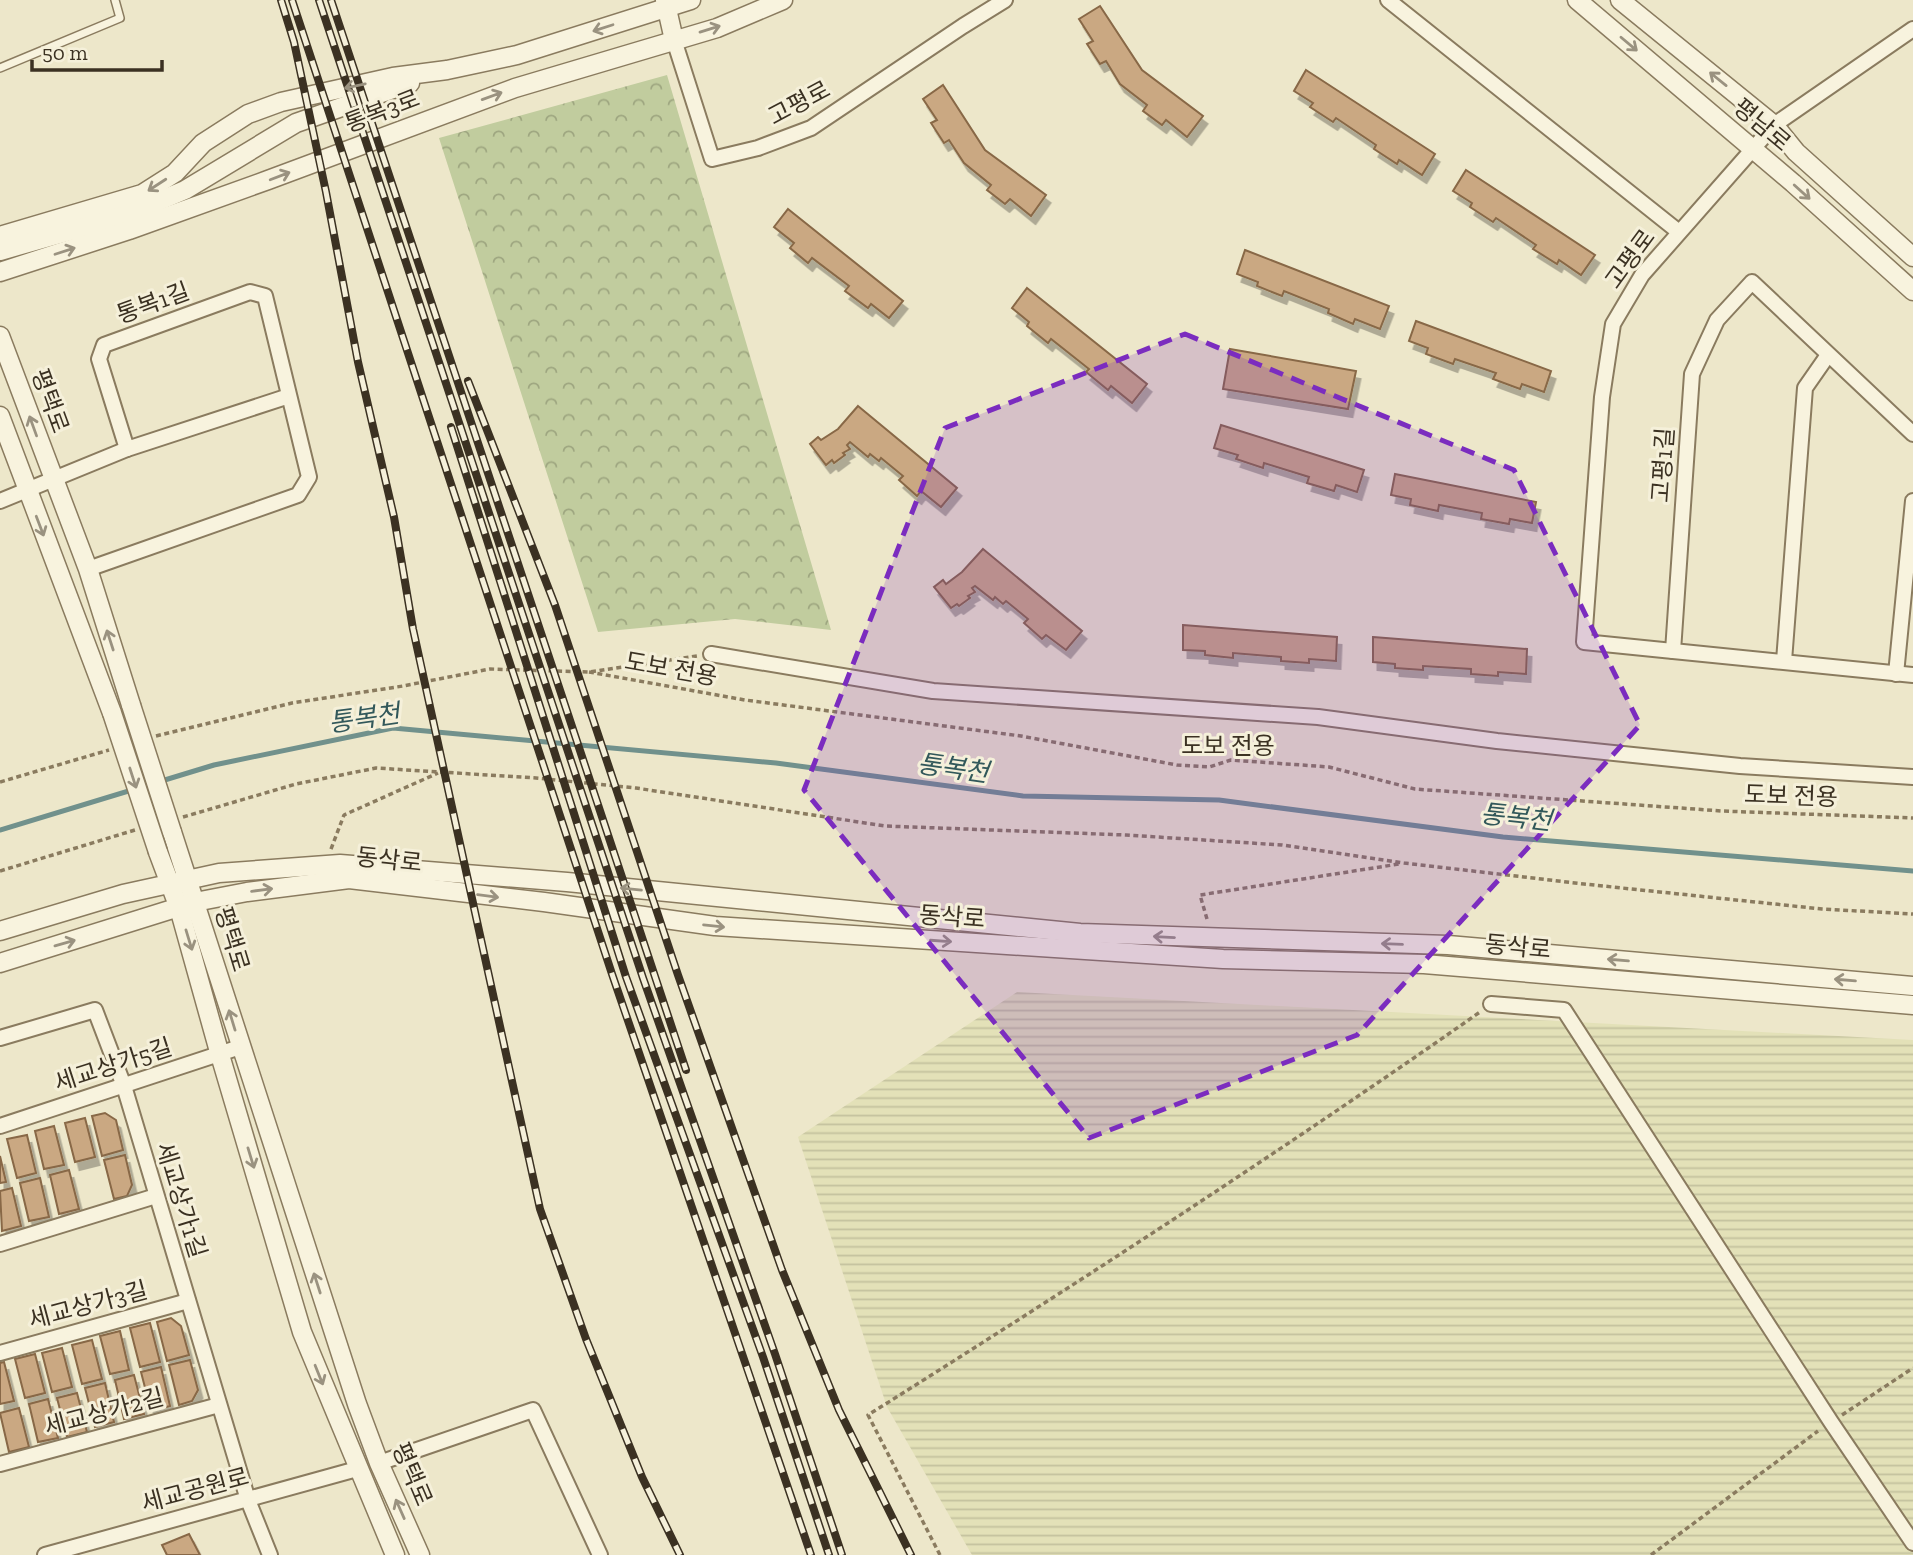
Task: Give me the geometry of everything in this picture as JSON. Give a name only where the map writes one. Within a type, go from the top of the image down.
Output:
[{"type":"street","name":"통복3로","points":[[0,236],[142,194],[175,173],[203,143],[248,114],[281,102],[393,77],[447,70],[517,55],[667,4],[691,0]]},
{"type":"street","name":"통복3로","points":[[0,272],[256,185],[515,88],[717,28],[783,0]]},
{"type":"street","name":"고평로","points":[[674,40],[712,159],[758,148],[811,128],[1005,0]]},
{"type":"street","name":"고평로","points":[[1388,0],[1679,232],[1642,275],[1613,324],[1602,397],[1584,642],[1673,651]]},
{"type":"street","name":"평남로","points":[[1577,0],[1753,149],[1913,291]]},
{"type":"street","name":"평남로","points":[[1620,0],[1774,125],[1796,152],[1913,257]]},
{"type":"street","points":[[667,4],[674,40]]},
{"type":"street","points":[[1679,232],[1774,125],[1913,29]]},
{"type":"street","points":[[0,251],[126,215],[185,190],[296,123],[447,70]]},
{"type":"street","name":"고평1길","points":[[1673,651],[1692,374],[1717,320],[1752,282],[1913,434]]},
{"type":"street","name":"통복1길","points":[[88,569],[298,495],[309,477],[265,296],[250,292],[104,345],[99,359],[127,449]]},
{"type":"street","name":"평택로","points":[[0,336],[88,569],[131,705],[176,825],[189,880],[187,905],[220,1055],[302,1332],[395,1555]]},
{"type":"street","points":[[1784,661],[1805,388],[1828,355]]},
{"type":"street","points":[[0,501],[127,449],[289,396]]},
{"type":"street","name":"평택로","points":[[0,416],[112,713],[170,885],[187,905],[240,1047],[353,1391],[379,1463],[420,1555]]},
{"type":"street","points":[[1896,674],[1913,501]]},
{"type":"street","points":[[1673,651],[1913,675]]},
{"type":"street","points":[[711,654],[933,691],[1318,717],[1537,745],[1740,765],[1913,777]]},
{"type":"street","name":"동삭로","points":[[0,931],[123,894],[219,873],[330,865],[386,866],[1080,933],[1448,945],[1913,986]]},
{"type":"street","name":"동삭로","points":[[0,963],[187,905],[247,892],[349,879],[715,926],[1223,960],[1424,964],[1913,1005]]},
{"type":"street","points":[[1491,1004],[1564,1010],[1831,1422],[1913,1543]]},
{"type":"street","name":"세교상가1길","points":[[0,1038],[95,1010],[124,1086],[248,1500],[270,1555]]},
{"type":"street","name":"세교상가5길","points":[[0,1126],[240,1047]]},
{"type":"street","points":[[0,1244],[156,1196]]},
{"type":"street","name":"세교상가3길","points":[[0,1353],[188,1301]]},
{"type":"street","name":"세교상가2길","points":[[0,1464],[219,1405]]},
{"type":"street","points":[[379,1463],[533,1410],[600,1555]]},
{"type":"street","name":"세교공원로","points":[[45,1555],[357,1469]]},
{"type":"lane","points":[[0,68],[120,18],[115,0]]},
{"type":"path","points":[[145,739],[292,703],[490,669],[589,673],[711,654]]},
{"type":"path","name":"도보 전용","points":[[589,673],[745,700],[1021,736],[1177,765],[1209,767],[1231,760],[1329,766],[1415,789],[1722,811],[1913,818]]},
{"type":"path","points":[[0,782],[118,747]]},
{"type":"path","points":[[176,825],[296,785],[376,768],[536,778],[636,788],[885,826],[1126,835],[1282,845],[1404,863],[1822,909],[1913,914]]},
{"type":"path","points":[[330,865],[329,852],[344,815],[440,772]]},
{"type":"path","points":[[0,871],[142,828]]},
{"type":"path","points":[[1216,920],[1205,919],[1200,895],[1404,863]]},
{"type":"path","points":[[940,1555],[868,1415],[1034,1311],[1311,1130],[1491,1004]]},
{"type":"path","points":[[1651,1555],[1831,1422],[1913,1368]]},
{"type":"highlighted area","points":[[1185,334],[1514,470],[1640,725],[1357,1035],[1089,1138],[804,790],[945,428]]},
{"type":"shaded area","points":[[1017,992],[1913,1040],[1913,1555],[972,1555],[887,1407],[798,1137]]},
{"type":"green space","points":[[667,75],[831,630],[735,619],[598,632],[439,138]]},
{"type":"building","points":[[1100,6],[1142,70],[1203,116],[1187,137],[1166,120],[1162,125],[1143,111],[1147,105],[1120,84],[1106,61],[1100,64],[1087,44],[1093,41],[1079,19]]},
{"type":"building","points":[[1306,70],[1435,154],[1422,175],[1399,160],[1397,164],[1374,149],[1376,145],[1336,118],[1333,122],[1310,107],[1313,103],[1294,91]]},
{"type":"building","points":[[943,85],[985,150],[1046,195],[1031,216],[1010,199],[1005,204],[987,190],[991,185],[964,163],[949,140],[944,143],[931,123],[937,120],[923,99]]},
{"type":"building","points":[[1466,170],[1595,255],[1581,275],[1559,260],[1557,264],[1533,249],[1536,245],[1496,218],[1493,222],[1470,207],[1472,203],[1453,191]]},
{"type":"building","points":[[788,209],[903,301],[889,318],[871,304],[868,308],[845,291],[849,286],[812,258],[808,263],[790,248],[794,243],[774,227]]},
{"type":"building","points":[[1245,250],[1389,306],[1380,329],[1355,319],[1353,324],[1328,313],[1329,309],[1284,291],[1282,296],[1257,286],[1258,282],[1237,274]]},
{"type":"building","points":[[1027,288],[1147,384],[1132,403],[1111,386],[1108,390],[1086,372],[1089,369],[1051,339],[1048,343],[1027,326],[1029,322],[1012,308]]},
{"type":"building","points":[[1416,321],[1551,371],[1544,392],[1522,384],[1520,389],[1493,379],[1496,373],[1455,359],[1453,364],[1426,354],[1428,348],[1409,341]]},
{"type":"building","points":[[1230,349],[1356,371],[1348,409],[1223,389]]},
{"type":"building","points":[[858,406],[957,488],[941,507],[921,491],[917,496],[899,480],[903,476],[881,458],[879,461],[870,454],[868,457],[850,442],[847,445],[850,449],[843,453],[845,455],[826,465],[810,444],[818,437],[821,440],[838,429]]},
{"type":"building","points":[[1221,425],[1364,470],[1357,492],[1336,485],[1334,491],[1307,483],[1309,477],[1264,463],[1263,468],[1236,459],[1238,455],[1214,448]]},
{"type":"building","points":[[1395,474],[1536,502],[1532,523],[1510,519],[1509,524],[1481,519],[1482,513],[1439,505],[1438,511],[1410,505],[1411,499],[1391,495]]},
{"type":"building","points":[[983,549],[1082,631],[1066,650],[1046,635],[1042,639],[1024,623],[1028,619],[1006,601],[1003,604],[995,597],[993,600],[975,586],[972,588],[975,592],[968,596],[970,598],[951,608],[934,587],[943,580],[946,584],[962,572]]},
{"type":"building","points":[[1183,625],[1337,637],[1336,661],[1281,661],[1281,657],[1233,653],[1233,658],[1205,655],[1205,651],[1183,650]]},
{"type":"building","points":[[1373,637],[1527,649],[1526,674],[1471,674],[1471,669],[1423,666],[1423,670],[1395,668],[1395,664],[1373,662]]},
{"type":"building","points":[[105,1113],[116,1120],[123,1150],[102,1156],[92,1116]]},
{"type":"building","points":[[85,1118],[95,1157],[75,1162],[65,1123]]},
{"type":"building","points":[[54,1126],[64,1165],[44,1169],[35,1131]]},
{"type":"building","points":[[27,1135],[36,1173],[17,1178],[7,1139]]},
{"type":"building","points":[[125,1155],[132,1185],[127,1196],[114,1199],[104,1160]]},
{"type":"building","points":[[0,1156],[6,1182],[0,1183]]},
{"type":"building","points":[[69,1170],[79,1209],[59,1214],[50,1175]]},
{"type":"building","points":[[40,1178],[49,1217],[29,1221],[20,1183]]},
{"type":"building","points":[[12,1188],[21,1226],[2,1231],[0,1191]]},
{"type":"building","points":[[171,1318],[181,1326],[189,1355],[167,1361],[157,1322]]},
{"type":"building","points":[[150,1323],[160,1362],[140,1367],[130,1328]]},
{"type":"building","points":[[120,1331],[129,1370],[110,1374],[100,1336]]},
{"type":"building","points":[[92,1340],[102,1379],[82,1384],[72,1345]]},
{"type":"building","points":[[62,1348],[72,1387],[52,1392],[42,1353]]},
{"type":"building","points":[[35,1354],[45,1393],[25,1398],[15,1359]]},
{"type":"building","points":[[190,1360],[198,1390],[192,1401],[179,1405],[169,1365]]},
{"type":"building","points":[[4,1362],[14,1401],[0,1404],[0,1363]]},
{"type":"building","points":[[161,1367],[170,1406],[151,1411],[141,1372]]},
{"type":"building","points":[[134,1375],[144,1414],[124,1419],[115,1380]]},
{"type":"building","points":[[105,1383],[114,1422],[95,1427],[85,1388]]},
{"type":"building","points":[[77,1393],[87,1432],[67,1437],[57,1398]]},
{"type":"building","points":[[48,1399],[58,1438],[38,1442],[29,1404]]},
{"type":"building","points":[[19,1408],[29,1447],[9,1452],[0,1413]]},
{"type":"building","points":[[189,1534],[200,1555],[167,1555],[162,1545]]},
{"type":"waterway","name":"통복천","points":[[0,830],[214,765],[393,728],[776,763],[1023,796],[1219,800],[1503,837],[1913,871]]},
{"type":"railway","points":[[281,0],[294,42],[358,362],[394,517],[413,629],[540,1209],[586,1339],[642,1477],[680,1555]]},
{"type":"railway","points":[[292,0],[612,974],[811,1555]]},
{"type":"railway","points":[[319,0],[643,978],[775,1354],[842,1555]]},
{"type":"railway","points":[[331,0],[686,1070]]},
{"type":"railway","points":[[468,381],[555,605],[678,975],[782,1270],[839,1410],[911,1555]]},
{"type":"railway","points":[[451,427],[626,977],[763,1357],[829,1555]]}]
